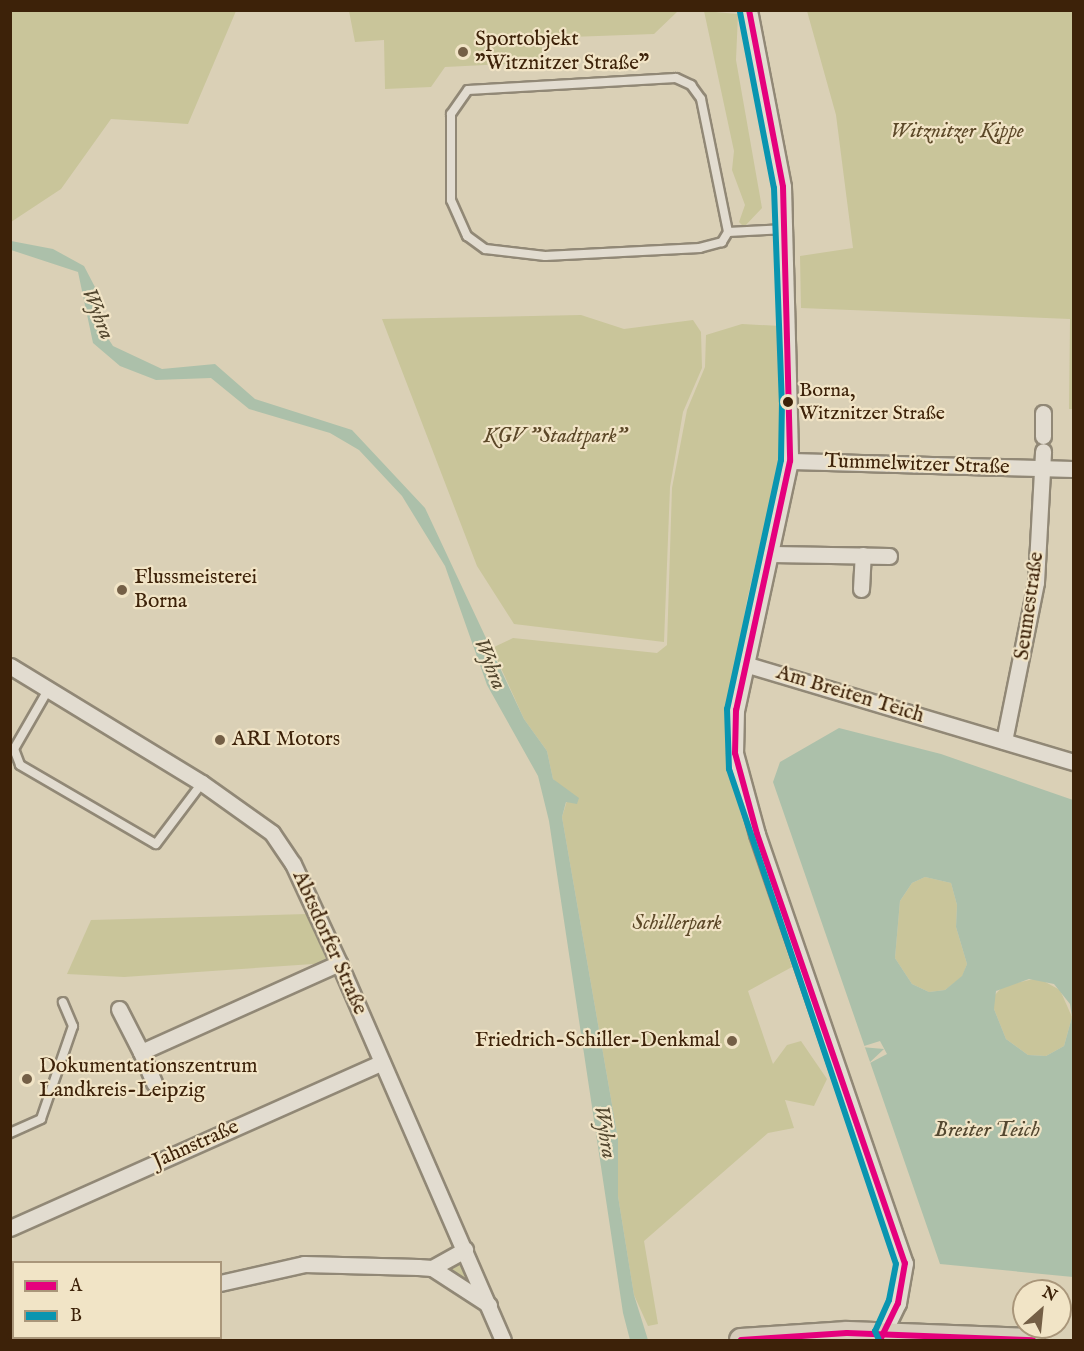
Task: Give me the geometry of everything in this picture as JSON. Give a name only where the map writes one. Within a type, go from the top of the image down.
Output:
[{"type":"main road","points":[[741,1341],[882,1337],[1033,1341]]},
{"type":"street","points":[[748,665],[790,461],[786,229],[769,94],[749,10]]},
{"type":"street","points":[[1043,413],[1043,469]]},
{"type":"street","name":"Tummelwitzer Straße","points":[[790,461],[1074,470]]},
{"type":"street","name":"Seumestraße","points":[[1004,741],[1036,582],[1043,469]]},
{"type":"street","points":[[772,554],[889,556]]},
{"type":"street","points":[[861,589],[863,555]]},
{"type":"street","name":"Am Breiten Teich","points":[[882,1337],[898,1303],[905,1263],[738,768],[736,710],[748,665],[1074,762]]},
{"type":"street","name":"Abtsdorfer Straße","points":[[10,666],[202,783],[272,833],[293,864],[339,963],[492,1307],[503,1341]]},
{"type":"street","points":[[141,1052],[339,963]]},
{"type":"street","points":[[119,1009],[154,1083]]},
{"type":"street","name":"Jahnstraße","points":[[10,1227],[382,1062]]},
{"type":"street","points":[[222,1283],[304,1264],[432,1268],[465,1250]]},
{"type":"street","points":[[432,1268],[492,1307]]},
{"type":"lane","points":[[676,78],[692,85],[701,99],[728,232],[722,243],[700,248],[545,256],[485,249],[467,236],[451,200],[451,114],[468,90],[676,78]]},
{"type":"lane","points":[[728,232],[786,229]]},
{"type":"lane","points":[[48,690],[14,749],[20,765],[39,777],[156,844],[202,783]]},
{"type":"lane","points":[[10,1133],[41,1119],[73,1026],[63,1002]]},
{"type":"green space","points":[[11,10],[236,11],[188,124],[111,119],[61,189],[11,222]]},
{"type":"green space","name":"Sportobjekt \"Witznitzer Straße\"","points":[[349,10],[678,11],[654,34],[542,38],[542,62],[445,67],[431,87],[385,89],[384,40],[355,42]]},
{"type":"green space","points":[[704,11],[738,14],[736,60],[762,208],[744,227],[739,222],[745,205],[732,170],[734,151]]},
{"type":"green space","name":"Witznitzer Kippe","points":[[807,11],[1073,11],[1073,409],[1069,409],[1070,319],[801,308],[800,256],[853,248],[836,115]]},
{"type":"green space","name":"KGV \"Stadtpark\"","points":[[581,315],[624,329],[693,320],[701,332],[702,368],[683,412],[670,487],[664,642],[514,624],[477,566],[382,319]]},
{"type":"green space","name":"Schillerpark","points":[[742,324],[781,326],[785,437],[747,600],[727,720],[740,811],[792,967],[748,991],[773,1064],[787,1045],[801,1041],[827,1079],[814,1106],[785,1100],[794,1128],[768,1133],[644,1241],[658,1324],[648,1326],[634,1295],[618,1196],[618,1139],[562,817],[569,794],[553,779],[547,751],[524,719],[492,648],[513,638],[657,653],[667,645],[672,488],[687,410],[705,367],[706,335]]},
{"type":"green space","points":[[925,877],[951,883],[957,905],[956,927],[967,964],[962,977],[945,990],[929,992],[912,984],[895,958],[900,901],[912,883]]},
{"type":"green space","points":[[307,914],[328,963],[124,977],[67,974],[91,920]]},
{"type":"green space","points":[[1038,978],[1060,990],[1072,1017],[1064,1046],[1046,1056],[1028,1055],[1006,1039],[994,1009],[994,996],[1003,986]]},
{"type":"green space","points":[[461,1262],[469,1281],[468,1284],[444,1268]]},
{"type":"water","name":"Wyhra","points":[[11,241],[53,249],[84,266],[96,289],[100,326],[113,346],[162,369],[215,364],[255,399],[352,430],[425,508],[524,719],[547,751],[553,779],[579,798],[577,804],[566,802],[562,817],[618,1139],[618,1196],[634,1295],[648,1340],[630,1340],[623,1313],[549,821],[538,776],[487,685],[445,566],[402,496],[359,450],[330,433],[249,409],[211,378],[156,380],[120,366],[93,343],[78,272],[11,250]]},
{"type":"water","name":"Breiter Teich","points":[[839,728],[941,754],[1073,800],[1073,1277],[940,1264],[773,782],[780,762]],"holes":[[[925,877],[951,883],[957,905],[956,927],[967,964],[962,976],[945,990],[929,992],[912,984],[895,958],[900,901],[912,883]],[[1029,979],[1054,984],[1070,1004],[1072,1017],[1064,1046],[1046,1056],[1028,1055],[1006,1039],[994,1009],[996,991]]]},
{"type":"pier","points":[[880,1041],[887,1054],[868,1064],[884,1049],[861,1047]]},
{"type":"transit line","name":"A","points":[[749,10],[783,187],[790,461],[736,710],[735,753],[757,834],[905,1263],[898,1303],[880,1340]]},
{"type":"transit line","name":"B","points":[[740,12],[774,188],[782,402],[781,460],[727,709],[729,769],[896,1264],[889,1300],[875,1331],[879,1340]]},
{"type":"transit line","name":"A","points":[[741,1340],[847,1333],[1033,1340]]},
{"type":"place","name":"Sportobjekt \"Witznitzer Straße\"","points":[[463,52]]},
{"type":"place","name":"Borna, Witznitzer Straße","points":[[788,402]]},
{"type":"place","name":"Flussmeisterei Borna","points":[[122,590]]},
{"type":"place","name":"ARI Motors","points":[[220,740]]},
{"type":"place","name":"Friedrich-Schiller-Denkmal","points":[[732,1041]]},
{"type":"place","name":"Dokumentationszentrum Landkreis-Leipzig","points":[[27,1079]]}]
